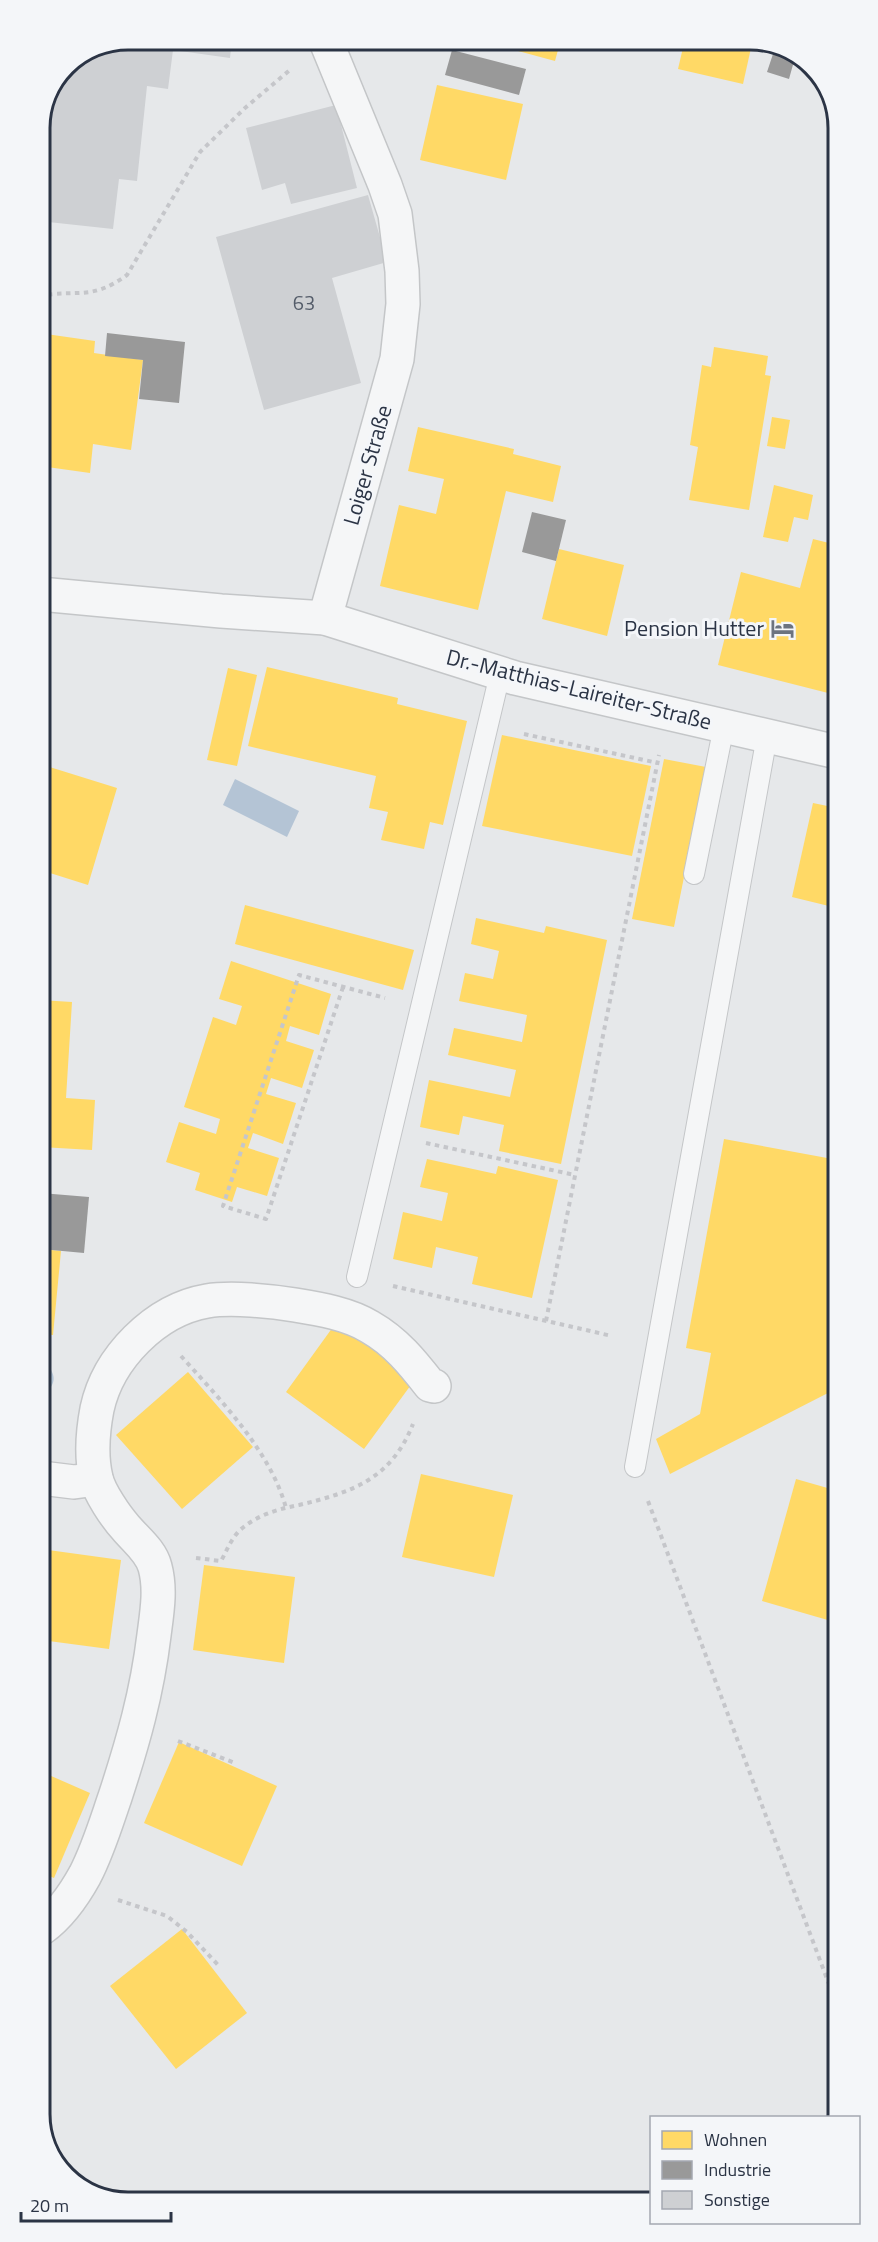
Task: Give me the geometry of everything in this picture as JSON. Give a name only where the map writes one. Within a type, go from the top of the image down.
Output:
[{"type":"street","name":"Loiger Straße","points":[[325,618],[397,359],[403,304],[402,272],[395,214],[330,50]]},
{"type":"street","points":[[50,595],[325,618]]},
{"type":"street","name":"Dr.-Matthias-Laireiter-Straße","points":[[325,618],[500,674],[828,750]]},
{"type":"street","points":[[50,1921],[78,1888],[95,1853],[136,1733],[152,1655],[158,1604],[155,1563],[143,1545],[115,1514],[96,1479],[93,1445],[97,1408],[112,1371],[129,1347],[152,1325],[175,1312],[207,1302],[279,1303],[326,1310],[368,1325],[405,1352],[432,1385]]},
{"type":"street","points":[[50,1479],[74,1482],[96,1479]]},
{"type":"lane","points":[[357,1277],[500,674]]},
{"type":"lane","points":[[694,873],[724,726]]},
{"type":"lane","points":[[635,1467],[767,736]]},
{"type":"path","points":[[50,295],[97,291],[127,275],[200,152],[245,108],[315,50]]},
{"type":"path","points":[[546,1321],[668,713]]},
{"type":"path","points":[[487,726],[658,763]]},
{"type":"path","points":[[343,987],[266,1220],[224,1206],[299,975],[421,1008]]},
{"type":"path","points":[[390,1135],[575,1175]]},
{"type":"path","points":[[357,1277],[612,1336]]},
{"type":"path","points":[[152,1325],[233,1415],[282,1492],[286,1508]]},
{"type":"path","points":[[155,1563],[172,1557],[221,1561],[230,1542],[241,1529],[270,1512],[322,1499],[366,1483],[397,1457],[432,1385]]},
{"type":"path","points":[[635,1467],[828,1982]]},
{"type":"path","points":[[136,1733],[188,1743],[235,1763]]},
{"type":"path","points":[[78,1888],[167,1916],[188,1932],[220,1967]]},
{"type":"water","points":[[235,779],[299,811],[287,837],[223,805]]},
{"type":"water","points":[[50,1369],[54,1378],[50,1388]]},
{"type":"building: Wohnen","points":[[514,50],[558,50],[555,61]]},
{"type":"building: Wohnen","points":[[682,50],[751,50],[743,84],[678,69]]},
{"type":"building: Wohnen","points":[[437,85],[523,104],[506,180],[420,160]]},
{"type":"building: Wohnen","points":[[50,335],[95,341],[94,353],[143,360],[131,450],[93,444],[90,473],[50,467]]},
{"type":"building: Wohnen","points":[[714,347],[768,356],[765,375],[771,376],[749,510],[689,500],[698,447],[690,445],[702,365],[711,367]]},
{"type":"building: Wohnen","points":[[772,417],[790,420],[785,449],[767,446]]},
{"type":"building: Wohnen","points":[[418,427],[514,449],[513,454],[561,466],[553,502],[506,491],[478,610],[380,586],[399,505],[436,514],[444,479],[408,471]]},
{"type":"building: Wohnen","points":[[774,485],[813,495],[808,520],[794,517],[788,542],[763,537]]},
{"type":"building: Wohnen","name":"Pension Hutter","points":[[813,539],[828,543],[828,693],[718,665],[741,572],[800,588]]},
{"type":"building: Wohnen","points":[[559,549],[624,565],[607,636],[542,619]]},
{"type":"building: Wohnen","points":[[267,667],[398,698],[397,704],[467,721],[443,825],[430,822],[424,849],[381,840],[388,812],[369,808],[376,776],[248,746]]},
{"type":"building: Wohnen","points":[[228,668],[257,675],[237,766],[207,760]]},
{"type":"building: Wohnen","points":[[502,735],[651,766],[632,856],[482,826]]},
{"type":"building: Wohnen","points":[[664,759],[706,767],[674,927],[632,919]]},
{"type":"building: Wohnen","points":[[50,767],[117,788],[88,885],[50,873]]},
{"type":"building: Wohnen","points":[[813,803],[828,806],[828,906],[792,897]]},
{"type":"building: Wohnen","points":[[245,905],[414,950],[403,990],[235,944]]},
{"type":"building: Wohnen","points":[[476,918],[544,933],[546,926],[607,940],[561,1164],[499,1151],[504,1125],[463,1116],[459,1135],[420,1127],[429,1080],[510,1097],[516,1070],[448,1055],[454,1028],[522,1042],[527,1015],[459,1001],[465,973],[493,979],[499,951],[471,944]]},
{"type":"building: Wohnen","points":[[231,961],[331,994],[319,1035],[290,1026],[286,1041],[314,1050],[302,1088],[271,1078],[266,1094],[296,1103],[283,1144],[253,1133],[248,1148],[279,1158],[267,1196],[237,1187],[232,1202],[195,1190],[200,1173],[166,1162],[179,1122],[216,1134],[220,1119],[184,1107],[213,1017],[236,1025],[242,1006],[219,999]]},
{"type":"building: Wohnen","points":[[50,1001],[72,1002],[66,1098],[95,1100],[92,1150],[50,1148]]},
{"type":"building: Wohnen","points":[[724,1139],[828,1158],[828,1393],[670,1474],[656,1439],[700,1414],[711,1353],[686,1348]]},
{"type":"building: Wohnen","points":[[427,1159],[496,1174],[498,1166],[558,1180],[532,1298],[472,1284],[478,1257],[436,1247],[432,1268],[393,1259],[403,1212],[442,1221],[448,1193],[420,1187]]},
{"type":"building: Wohnen","points":[[50,1250],[61,1251],[53,1335],[50,1335]]},
{"type":"building: Wohnen","points":[[338,1320],[416,1378],[364,1449],[286,1392]]},
{"type":"building: Wohnen","points":[[188,1372],[253,1447],[182,1509],[116,1435]]},
{"type":"building: Wohnen","points":[[421,1474],[513,1495],[494,1577],[402,1557]]},
{"type":"building: Wohnen","points":[[796,1479],[828,1488],[828,1620],[762,1601]]},
{"type":"building: Wohnen","points":[[50,1550],[121,1560],[109,1649],[50,1641]]},
{"type":"building: Wohnen","points":[[204,1565],[295,1577],[284,1663],[193,1650]]},
{"type":"building: Wohnen","points":[[179,1742],[277,1786],[242,1866],[144,1823]]},
{"type":"building: Wohnen","points":[[50,1776],[90,1793],[54,1878],[50,1876]]},
{"type":"building: Wohnen","points":[[182,1929],[247,2013],[176,2069],[110,1986]]},
{"type":"building: Industrie","points":[[452,50],[526,69],[519,95],[445,75]]},
{"type":"building: Industrie","points":[[773,53],[793,63],[789,79],[767,72]]},
{"type":"building: Industrie","points":[[107,333],[185,342],[179,403],[139,399],[143,360],[105,356]]},
{"type":"building: Industrie","points":[[532,512],[566,520],[556,561],[522,552]]},
{"type":"building: Industrie","points":[[50,1194],[89,1197],[84,1253],[50,1250]]},
{"type":"building: Sonstige","points":[[117,50],[173,50],[168,89],[147,86],[137,181],[119,179],[113,229],[50,222],[52,107],[66,80],[88,60]]},
{"type":"building: Sonstige","points":[[173,50],[231,50],[230,58]]},
{"type":"building: Sonstige","points":[[336,105],[357,188],[291,204],[285,183],[262,190],[246,128]]},
{"type":"building: Sonstige","points":[[368,195],[387,262],[332,278],[361,383],[264,410],[216,237]]},
{"type":"place","name":"Pension Hutter","points":[[782,628]]}]
